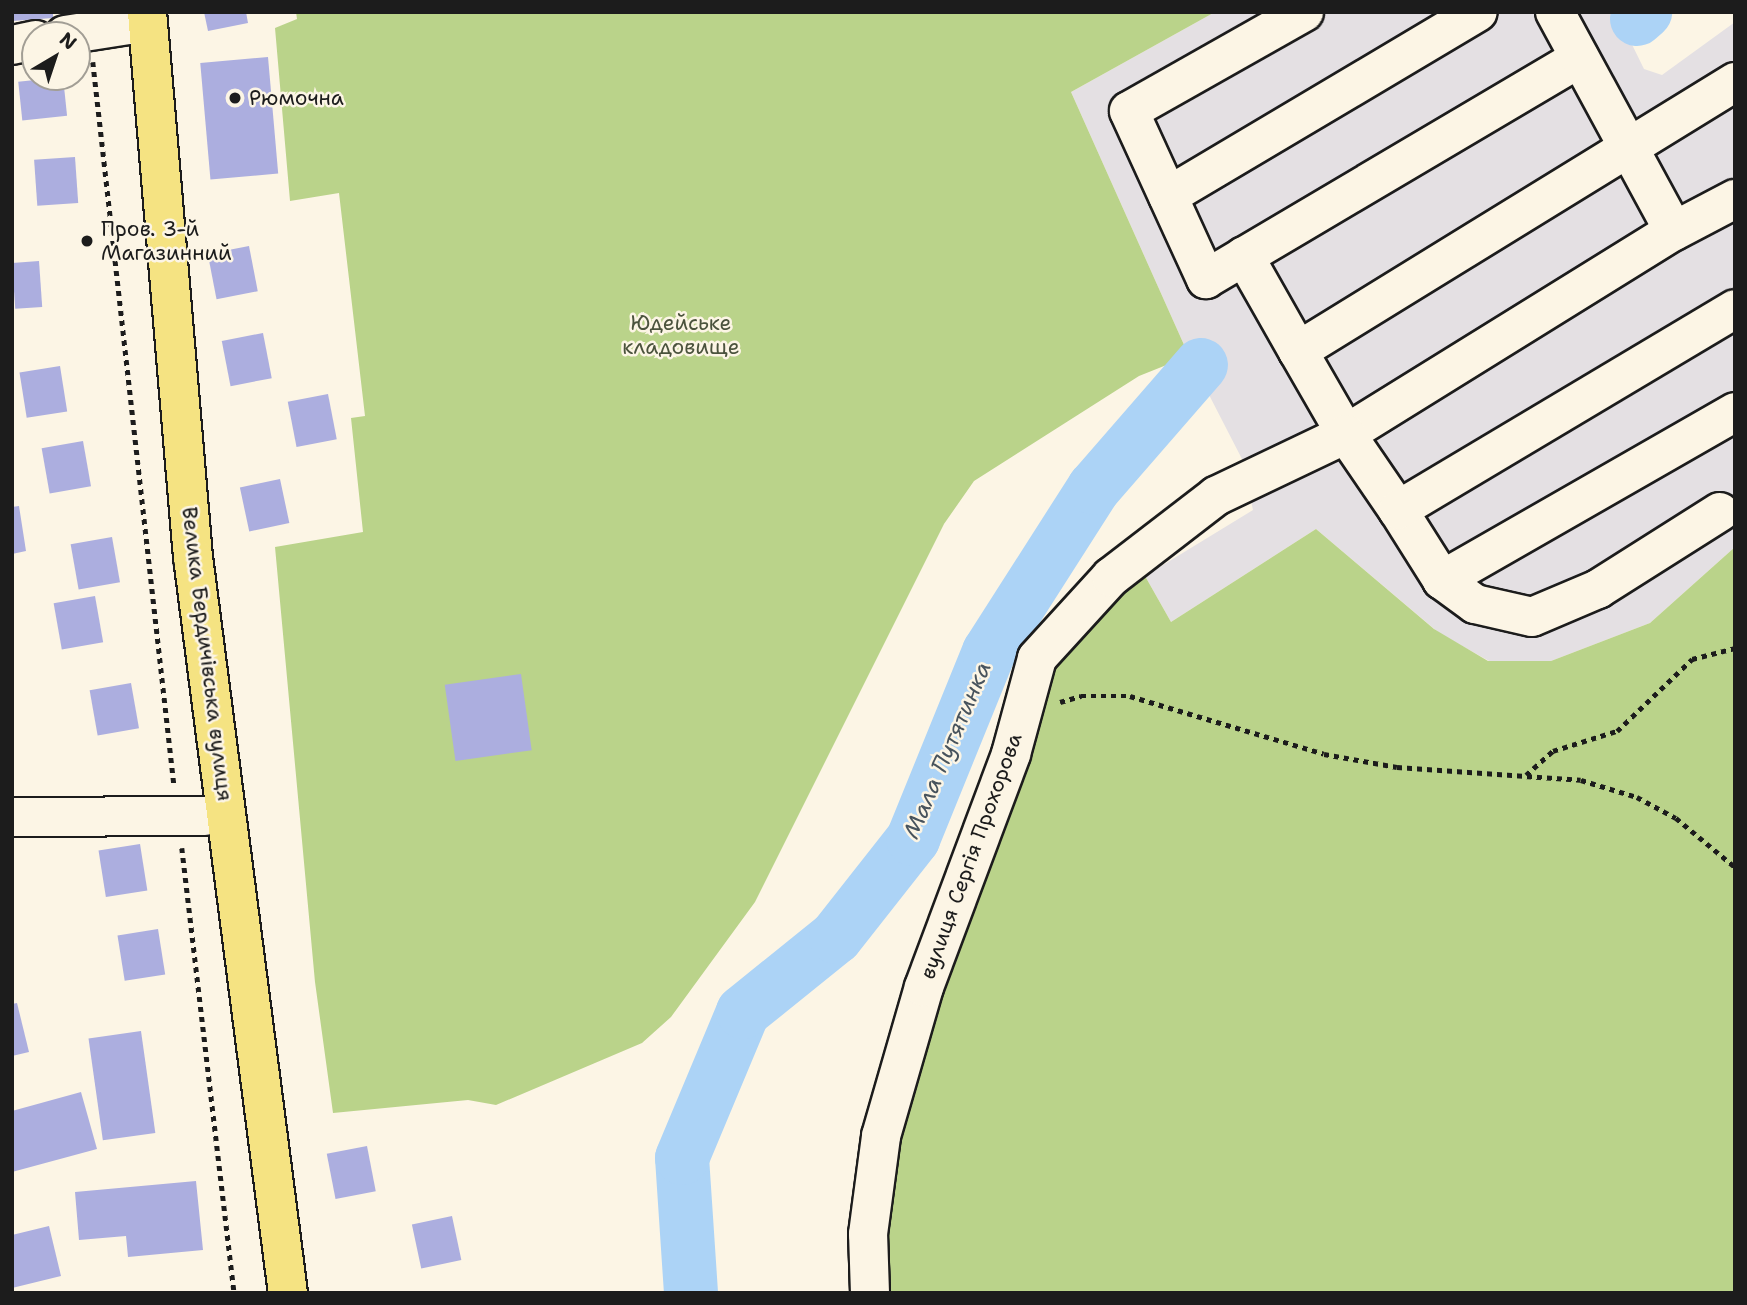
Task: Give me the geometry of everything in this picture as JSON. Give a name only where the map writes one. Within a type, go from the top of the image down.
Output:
[{"type":"main road","name":"Велика Бердичівська вулиця","points":[[117,22],[141,230],[191,816],[264,1293]]},
{"type":"main road","name":"Велика Бердичівська вулиця","points":[[117,22],[193,557],[288,1293]]},
{"type":"street","points":[[1304,12],[1129,111],[1206,279],[1580,58]]},
{"type":"street","points":[[1168,196],[1478,12]]},
{"type":"street","points":[[1555,12],[1674,231]]},
{"type":"street","points":[[1298,351],[1735,82]]},
{"type":"street","name":"вулиця Сергія Прохорова","points":[[870,1293],[868,1234],[881,1136],[924,987],[1022,712],[1037,658],[1111,577],[1216,496],[1346,434],[1674,231],[1735,199]]},
{"type":"street","points":[[1244,256],[1346,434],[1442,580],[1475,604],[1532,617],[1598,589],[1720,512]]},
{"type":"street","points":[[1398,510],[1735,309]]},
{"type":"street","points":[[1442,580],[1735,412]]},
{"type":"street","points":[[12,817],[191,816]]},
{"type":"path","points":[[117,22],[234,1293]]},
{"type":"path","points":[[1525,775],[1553,751],[1616,731],[1692,659],[1735,648]]},
{"type":"path","points":[[1022,712],[1081,696],[1130,696],[1324,754],[1397,767],[1581,780],[1637,797],[1705,838],[1735,867]]},
{"type":"shaded area","points":[[1215,12],[1616,12],[1644,69],[1662,75],[1735,22],[1735,547],[1650,623],[1551,661],[1489,661],[1439,633],[1316,529],[1171,622],[1145,576],[1253,510],[1242,459],[1189,356],[1071,92]]},
{"type":"green space","name":"Юдейське кладовище","points":[[296,12],[1215,12],[1071,92],[1189,356],[1139,376],[974,481],[944,524],[755,902],[671,1017],[642,1043],[496,1105],[468,1100],[333,1113],[315,982],[275,547],[363,532],[351,418],[365,416],[339,193],[290,201],[275,28],[297,19]]},
{"type":"green space","points":[[1316,529],[1434,629],[1488,661],[1551,661],[1650,623],[1735,547],[1735,1293],[889,1293],[886,1143],[1060,620],[1145,576],[1171,622]]},
{"type":"building","points":[[12,12],[53,12],[53,18],[12,21]]},
{"type":"building","points":[[204,12],[246,12],[248,23],[208,31]]},
{"type":"building","points":[[268,57],[278,174],[210,179],[200,63]]},
{"type":"building","points":[[21,81],[21,91],[64,91],[67,116],[22,120],[18,82]]},
{"type":"building","points":[[75,157],[78,203],[37,206],[34,160]]},
{"type":"building","points":[[249,246],[258,291],[217,299],[208,254]]},
{"type":"building","points":[[39,261],[42,307],[15,309],[12,263]]},
{"type":"building","points":[[263,333],[272,378],[231,386],[222,341]]},
{"type":"building","points":[[60,366],[67,411],[27,418],[20,372]]},
{"type":"building","points":[[328,394],[337,439],[297,447],[288,402]]},
{"type":"building","points":[[83,441],[91,486],[50,494],[42,448]]},
{"type":"building","points":[[280,479],[289,523],[249,532],[240,488]]},
{"type":"building","points":[[19,506],[26,551],[12,554],[12,507]]},
{"type":"building","points":[[112,537],[120,582],[79,590],[71,544]]},
{"type":"building","points":[[95,596],[103,642],[62,650],[54,603]]},
{"type":"building","points":[[521,674],[532,750],[455,761],[445,685]]},
{"type":"building","points":[[131,683],[139,728],[98,736],[90,690]]},
{"type":"building","points":[[140,844],[147,890],[106,897],[99,851]]},
{"type":"building","points":[[158,929],[165,974],[125,981],[118,935]]},
{"type":"building","points":[[17,1003],[29,1052],[12,1056],[12,1004]]},
{"type":"building","points":[[141,1031],[155,1133],[103,1140],[89,1038]]},
{"type":"building","points":[[81,1092],[97,1149],[12,1172],[12,1111]]},
{"type":"building","points":[[367,1146],[376,1191],[336,1199],[327,1154]]},
{"type":"building","points":[[196,1181],[203,1250],[128,1257],[126,1236],[79,1240],[75,1192]]},
{"type":"building","points":[[452,1216],[461,1260],[421,1269],[412,1225]]},
{"type":"building","points":[[49,1226],[61,1276],[12,1288],[12,1235]]},
{"type":"waterway","name":"Мала Путятинка","points":[[1637,19],[1645,12]]},
{"type":"waterway","name":"Мала Путятинка","points":[[691,1293],[682,1158],[743,1012],[836,937],[913,839],[989,652],[1094,488],[1201,365]]},
{"type":"place","name":"Рюмочна","points":[[235,98]]},
{"type":"place","name":"Пров. 3-й Магазинний","points":[[87,241]]}]
